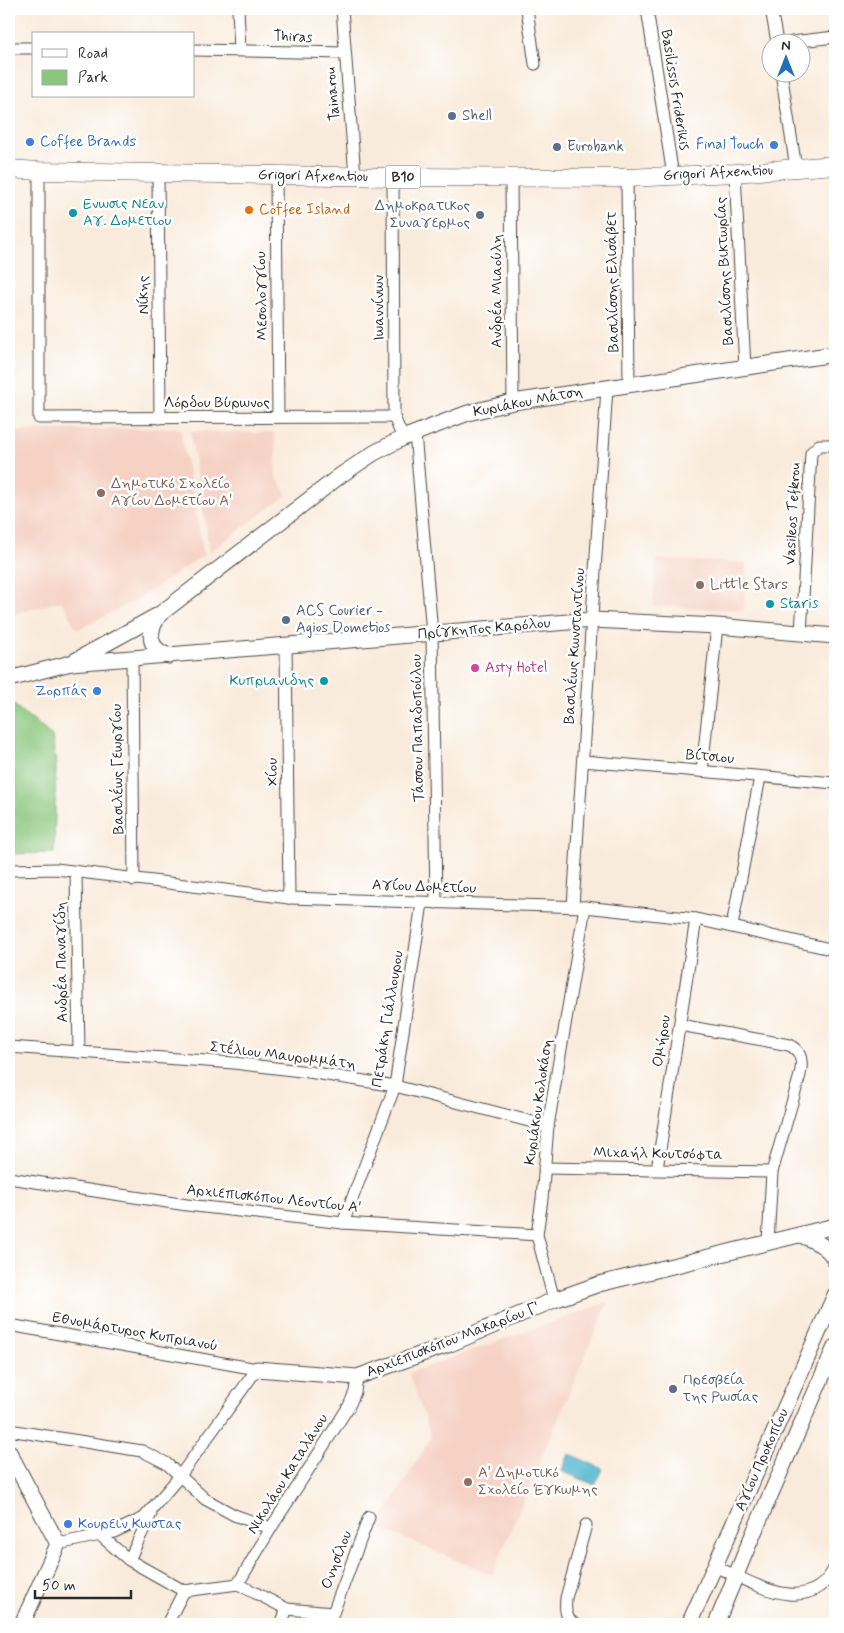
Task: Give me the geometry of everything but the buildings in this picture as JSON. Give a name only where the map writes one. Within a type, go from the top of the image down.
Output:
[{"type":"main road","name":"B10","points":[[796,168],[835,165]]},
{"type":"main road","name":"Grigori Afxentiou","points":[[9,169],[393,177],[627,178],[796,168]]},
{"type":"main road","name":"Κυριάκου Μάτση","points":[[71,663],[160,614],[341,476],[374,453],[409,435],[468,413],[513,402],[835,354]]},
{"type":"main road","points":[[160,614],[151,630],[152,643],[160,653],[168,656]]},
{"type":"main road","name":"Πρίγκηπος Καρόλου","points":[[132,658],[592,620],[717,626],[835,636]]},
{"type":"main road","name":"Κυριάκου Μάτση","points":[[9,679],[71,663],[132,658]]},
{"type":"main road","points":[[801,1235],[835,1226]]},
{"type":"main road","points":[[801,1235],[829,1250],[835,1261]]},
{"type":"main road","name":"Αρχιεπισκόπου Μακαρίου Γ'","points":[[257,1369],[357,1377],[450,1344],[554,1300],[599,1284],[801,1235]]},
{"type":"main road","name":"Αγίου Προκοπίου","points":[[689,1624],[835,1296]]},
{"type":"main road","name":"Αγίου Προκοπίου","points":[[716,1624],[835,1347]]},
{"type":"main road","points":[[9,1452],[58,1544],[23,1624]]},
{"type":"street","points":[[238,9],[240,50]]},
{"type":"street","name":"Tainarou","points":[[342,9],[355,176]]},
{"type":"street","points":[[528,9],[535,64]]},
{"type":"street","name":"Basilissis Friderikis","points":[[647,9],[673,176]]},
{"type":"street","points":[[771,9],[774,32]]},
{"type":"street","points":[[812,40],[835,37]]},
{"type":"street","points":[[9,48],[32,48]]},
{"type":"street","name":"Thiras","points":[[195,50],[344,53]]},
{"type":"street","points":[[783,82],[796,168]]},
{"type":"street","name":"Λόρδου Βύρωνος","points":[[38,171],[39,418],[394,417]]},
{"type":"street","name":"Νίκης","points":[[158,172],[160,418]]},
{"type":"street","name":"Βασιλίσσης Βικτωρίας","points":[[735,173],[744,368]]},
{"type":"street","name":"Μεσολογγίου","points":[[276,175],[278,417]]},
{"type":"street","name":"Ιωαννίνων","points":[[393,177],[394,417],[409,435]]},
{"type":"street","name":"Ανδρέα Μιαούλη","points":[[511,178],[513,402]]},
{"type":"street","name":"Βασιλίσσης Ελισάβετ","points":[[627,178],[629,385]]},
{"type":"street","name":"Βασιλέως Κωνσταντίνου","points":[[572,906],[607,388]]},
{"type":"street","name":"Τάσσου Παπαδοπούλου","points":[[409,435],[432,633],[436,903]]},
{"type":"street","name":"Vasileos Tefkrou","points":[[801,634],[811,453],[819,445],[835,445]]},
{"type":"street","points":[[702,772],[717,626]]},
{"type":"street","name":"Χίου","points":[[286,646],[290,898]]},
{"type":"street","name":"Βασιλέως Γεωργίου","points":[[132,658],[134,880]]},
{"type":"street","name":"Βίτσιου","points":[[583,761],[835,783]]},
{"type":"street","points":[[732,926],[760,777]]},
{"type":"street","name":"Αγίου Δομετίου","points":[[9,870],[56,869],[290,898],[585,907],[696,918],[835,950]]},
{"type":"street","name":"Ανδρέα Παναγίδη","points":[[76,872],[79,1052]]},
{"type":"street","name":"Πετράκη Γιάλλουρου","points":[[343,1223],[395,1086],[422,903]]},
{"type":"street","name":"Κυριάκου Κολοκάση","points":[[554,1300],[536,1234],[542,1199],[548,1126],[585,907]]},
{"type":"street","name":"Ομήρου","points":[[657,1169],[696,918]]},
{"type":"street","points":[[680,1025],[789,1045],[797,1050],[802,1062],[772,1172],[768,1242]]},
{"type":"street","name":"Στέλιου Μαυρομμάτη","points":[[9,1047],[234,1063],[395,1086],[548,1126]]},
{"type":"street","name":"Μιχαήλ Κουτσόφτα","points":[[544,1168],[772,1172]]},
{"type":"street","name":"Αρχιεπισκόπου Λεοντίου Α'","points":[[9,1178],[187,1205],[343,1223],[536,1234]]},
{"type":"street","name":"Εθνομάρτυρος Κυπριανού","points":[[9,1325],[257,1369]]},
{"type":"street","points":[[58,1544],[114,1532],[144,1518],[179,1476],[257,1369]]},
{"type":"street","name":"Νικολάου Καταλάνου","points":[[238,1584],[271,1528],[349,1406],[355,1392],[357,1377]]},
{"type":"street","points":[[9,1430],[142,1451],[166,1463],[205,1499],[234,1515],[271,1528]]},
{"type":"street","points":[[129,1560],[154,1508]]},
{"type":"street","name":"Ονησίλου","points":[[287,1609],[333,1613],[370,1516]]},
{"type":"street","points":[[575,1624],[567,1616],[565,1608],[566,1598],[586,1525]]},
{"type":"street","points":[[100,1535],[129,1560],[184,1592],[238,1584],[287,1609],[281,1624]]},
{"type":"street","points":[[714,1566],[773,1592],[793,1596],[810,1591],[822,1584],[835,1567]]},
{"type":"street","points":[[167,1624],[184,1592]]},
{"type":"street","points":[[18,1624],[23,1624]]},
{"type":"shaded area","name":"Δημοτικό Σχολείο Αγίου Δομετίου Αʹ","points":[[180,428],[204,555],[140,598],[77,630],[62,601],[9,615],[9,431]]},
{"type":"shaded area","points":[[190,431],[275,433],[276,475],[287,495],[210,552]]},
{"type":"shaded area","name":"Little Stars","points":[[656,559],[746,563],[744,610],[653,606]]},
{"type":"shaded area","name":"Α' Δημοτικό Σχολείο Έγκωμης","points":[[608,1302],[492,1575],[377,1527],[431,1437],[409,1373]]},
{"type":"green space","points":[[9,701],[52,736],[56,766],[54,853],[9,854]]},
{"type":"water","points":[[569,1454],[603,1469],[595,1485],[562,1471]]},
{"type":"place","name":"Shell","points":[[452,116]]},
{"type":"place","name":"Coffee Brands","points":[[30,142]]},
{"type":"place","name":"Final Touch","points":[[774,145]]},
{"type":"place","name":"Eurobank","points":[[557,147]]},
{"type":"place","name":"Coffee Island","points":[[249,210]]},
{"type":"place","name":"Ενωσις Νεαν Αγ. Δομετιου","points":[[73,213]]},
{"type":"place","name":"Δημοκρατικος Συναγερμος","points":[[480,215]]},
{"type":"place","name":"Δημοτικό Σχολείο Αγίου Δομετίου Αʹ","points":[[101,493]]},
{"type":"place","name":"Little Stars","points":[[700,585]]},
{"type":"place","name":"Staris","points":[[770,604]]},
{"type":"place","name":"ACS Courier - Agios Dometios","points":[[286,620]]},
{"type":"place","name":"Asty Hotel","points":[[475,668]]},
{"type":"place","name":"Κυπριανιδης","points":[[324,681]]},
{"type":"place","name":"Ζορπάς","points":[[97,691]]},
{"type":"place","name":"Πρεσβεία της Ρωσίας","points":[[673,1389]]},
{"type":"place","name":"Α' Δημοτικό Σχολείο Έγκωμης","points":[[468,1482]]},
{"type":"place","name":"Κουρειν Κωστας","points":[[68,1524]]}]
